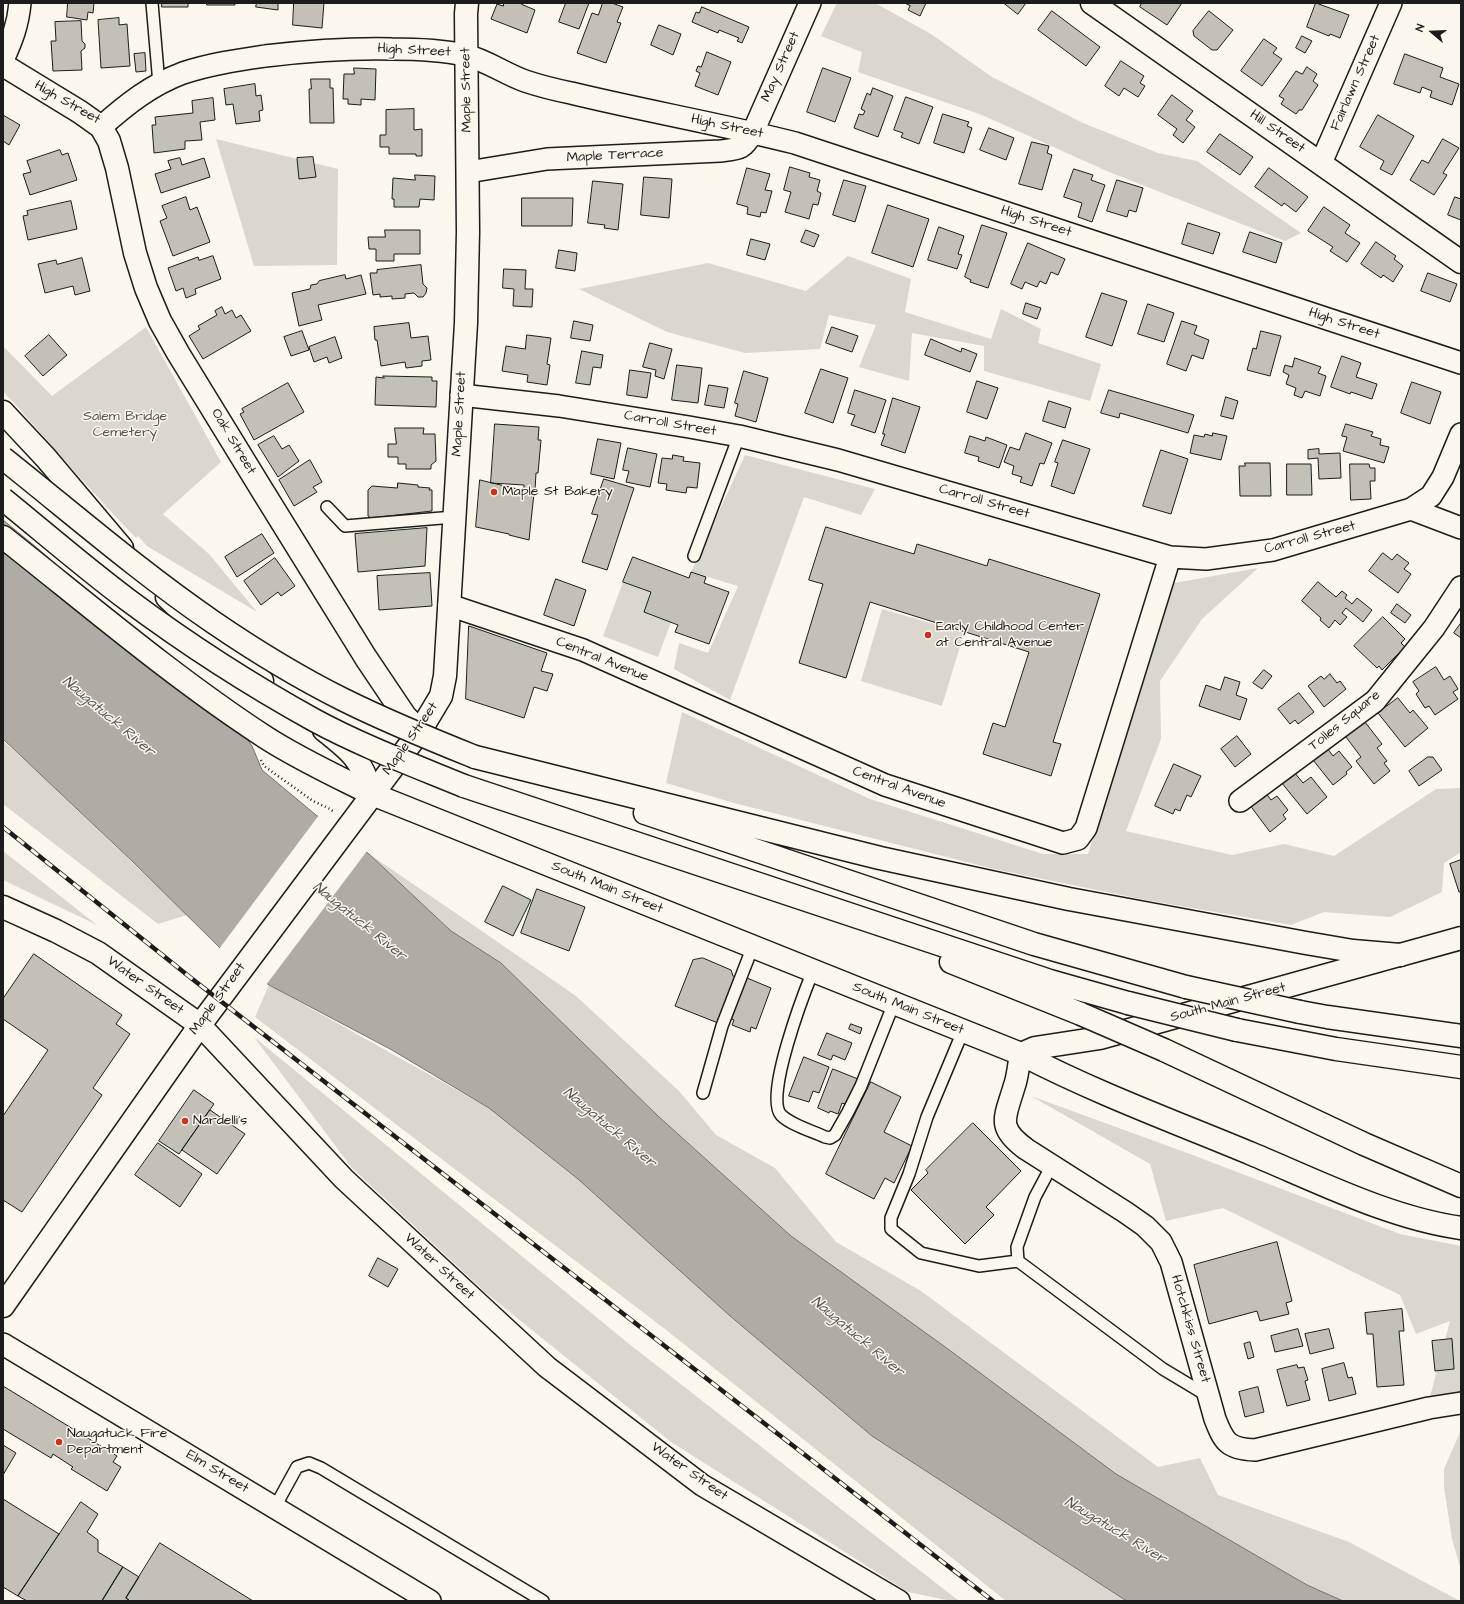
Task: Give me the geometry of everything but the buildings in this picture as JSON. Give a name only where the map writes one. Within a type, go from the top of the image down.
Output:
[{"type":"main road","name":"Maple Street","points":[[3,1306],[242,966],[420,731],[441,696],[444,685],[466,316],[468,172],[467,3]]},
{"type":"main road","name":"Hill Street","points":[[1092,3],[1461,262]]},
{"type":"main road","name":"High Street","points":[[3,64],[102,127]]},
{"type":"main road","name":"Oak Street","points":[[102,127],[109,141],[117,168],[135,253],[146,288],[160,321],[214,412],[366,658],[405,716],[420,731]]},
{"type":"main road","points":[[3,412],[46,458],[134,560],[181,611],[221,649],[353,754],[366,774],[372,794]]},
{"type":"main road","points":[[3,458],[156,580],[213,622],[270,658],[341,699],[409,731],[475,757],[794,862],[1034,944],[1186,987],[1300,1012],[1461,1036]]},
{"type":"main road","points":[[3,499],[127,599],[187,643],[249,682],[315,720],[382,753],[464,786],[1050,981],[1128,1003],[1237,1030],[1336,1048],[1461,1066]]},
{"type":"main road","name":"South Main Street","points":[[3,537],[170,669],[265,736],[318,768],[372,794],[1021,1054],[1035,1048],[1100,1038],[1461,938]]},
{"type":"main road","points":[[475,757],[880,858],[1069,898],[1306,943],[1353,951],[1400,955]]},
{"type":"main road","name":"Water Street","points":[[3,907],[56,931],[98,953],[200,1025]]},
{"type":"main road","points":[[843,912],[972,971],[1080,1014],[1164,1050],[1370,1147],[1461,1186]]},
{"type":"main road","points":[[1021,1054],[1084,1084],[1348,1194],[1417,1218],[1461,1228]]},
{"type":"street","points":[[3,64],[19,20],[20,3]]},
{"type":"street","name":"May Street","points":[[753,132],[810,3]]},
{"type":"street","name":"Fairlawn Street","points":[[1321,163],[1391,3]]},
{"type":"street","name":"High Street","points":[[102,127],[136,97],[159,84],[184,73],[234,60],[290,53],[371,48],[422,50],[467,56],[525,81],[559,91],[753,132],[802,145],[1461,363]]},
{"type":"street","name":"Maple Terrace","points":[[468,172],[547,160],[737,150],[743,147],[753,132]]},
{"type":"street","name":"Carroll Street","points":[[461,395],[566,408],[739,436],[838,460],[1170,557],[1206,559],[1273,550],[1411,509],[1431,496],[1443,477],[1461,434]]},
{"type":"street","points":[[1411,509],[1461,528]]},
{"type":"street","name":"Central Avenue","points":[[449,604],[583,650],[885,785],[1049,840],[1063,843],[1078,839],[1086,828],[1170,557]]},
{"type":"street","name":"Tolles Square","points":[[1240,801],[1375,701],[1434,628],[1461,586]]},
{"type":"street","name":"Water Street","points":[[200,1025],[344,1179],[547,1367],[702,1485],[899,1601]]},
{"type":"street","name":"Hotchkiss Street","points":[[1021,1054],[1014,1088],[1008,1105],[1006,1127],[1013,1139],[1145,1226],[1160,1242],[1171,1262],[1209,1397],[1221,1434],[1228,1444],[1234,1448],[1255,1450],[1429,1408],[1461,1403]]},
{"type":"street","name":"Elm Street","points":[[3,1344],[430,1601]]},
{"type":"lane","points":[[152,3],[159,84]]},
{"type":"lane","points":[[694,556],[739,436]]},
{"type":"lane","points":[[327,507],[344,526],[454,517]]},
{"type":"lane","points":[[702,1093],[722,1026],[752,946]]},
{"type":"lane","points":[[813,971],[790,1032],[778,1084],[777,1101],[778,1110],[781,1115],[790,1121],[825,1137],[830,1138],[835,1135],[848,1112],[861,1086],[894,1003]]},
{"type":"lane","points":[[963,1031],[927,1117],[909,1174],[891,1218],[891,1229],[921,1253],[979,1266],[1018,1261],[1163,1369],[1209,1397]]},
{"type":"lane","points":[[1018,1261],[1016,1247],[1035,1197],[1052,1165]]},
{"type":"lane","points":[[275,1507],[297,1467],[309,1463],[321,1468],[543,1601]]},
{"type":"path","points":[[264,766],[313,801],[330,809]]},
{"type":"green space","points":[[837,3],[875,3],[931,34],[992,77],[1083,123],[1158,153],[1197,161],[1301,233],[1285,241],[1109,172],[982,115],[858,72],[862,52],[821,36]]},
{"type":"green space","points":[[216,139],[338,169],[337,265],[254,266]]},
{"type":"green space","points":[[848,256],[911,279],[905,312],[991,339],[1001,309],[1041,329],[1038,343],[1101,364],[1090,401],[984,371],[984,346],[912,333],[909,381],[859,367],[876,325],[829,315],[820,349],[745,353],[667,332],[579,289],[708,263],[806,291]]},
{"type":"green space","name":"Salem Bridge Cemetery","points":[[146,327],[221,462],[163,514],[209,554],[257,612],[147,546],[138,536],[136,538],[3,391],[3,346],[52,396]]},
{"type":"green space","points":[[745,455],[875,489],[861,515],[804,497],[730,700],[674,669],[679,643],[708,653],[738,586],[691,572]]},
{"type":"green space","points":[[1258,568],[1202,619],[1160,681],[1161,739],[1126,831],[1232,855],[1284,844],[1334,856],[1436,789],[1461,788],[1461,852],[1444,863],[1442,892],[1390,917],[1324,912],[1291,925],[1146,900],[994,869],[734,803],[666,783],[682,712],[870,799],[1043,854],[1088,854],[1174,583]]},
{"type":"green space","points":[[623,582],[651,592],[644,612],[671,622],[658,657],[603,636]]},
{"type":"green space","points":[[882,609],[964,633],[942,706],[861,681]]},
{"type":"green space","points":[[3,741],[41,775],[187,915],[158,924],[3,804]]},
{"type":"green space","points":[[3,851],[97,925],[3,880]]},
{"type":"green space","points":[[369,854],[576,996],[679,1091],[716,1135],[775,1168],[836,1242],[921,1291],[1158,1467],[1200,1458],[1218,1495],[1349,1542],[1460,1601],[1343,1601],[1307,1585],[1116,1474],[948,1349],[791,1236],[658,1116],[501,963],[451,931]]},
{"type":"green space","points":[[269,985],[489,1108],[578,1179],[729,1315],[872,1436],[1126,1601],[1006,1601],[665,1329],[255,1017]]},
{"type":"green space","points":[[254,1037],[628,1343],[959,1601],[951,1601],[908,1592],[671,1442],[486,1293],[352,1168]]},
{"type":"green space","points":[[1031,1096],[1190,1154],[1400,1234],[1461,1246],[1461,1395],[1430,1397],[1450,1321],[1416,1334],[1400,1295],[1223,1208],[1166,1221],[1150,1164]]},
{"type":"green space","points":[[1461,1430],[1461,1570],[1452,1539],[1444,1487],[1444,1469]]},
{"type":"water","name":"Naugatuck River","points":[[3,520],[231,716],[252,746],[262,770],[316,815],[369,854],[451,931],[501,963],[658,1116],[791,1236],[948,1349],[1116,1474],[1307,1585],[1343,1601],[1127,1601],[872,1436],[729,1315],[578,1179],[489,1108],[392,1050],[269,985],[219,947],[132,861],[3,739]]},
{"type":"pier","points":[[319,815],[367,851],[266,985],[219,949]]},
{"type":"railway","points":[[3,827],[191,978],[993,1601]]},
{"type":"place","name":"Maple St Bakery","points":[[494,492]]},
{"type":"place","name":"Early Childhood Center at Central Avenue","points":[[928,635]]},
{"type":"place","name":"Nardelli's","points":[[185,1121]]},
{"type":"place","name":"Naugatuck Fire Department","points":[[59,1442]]}]
